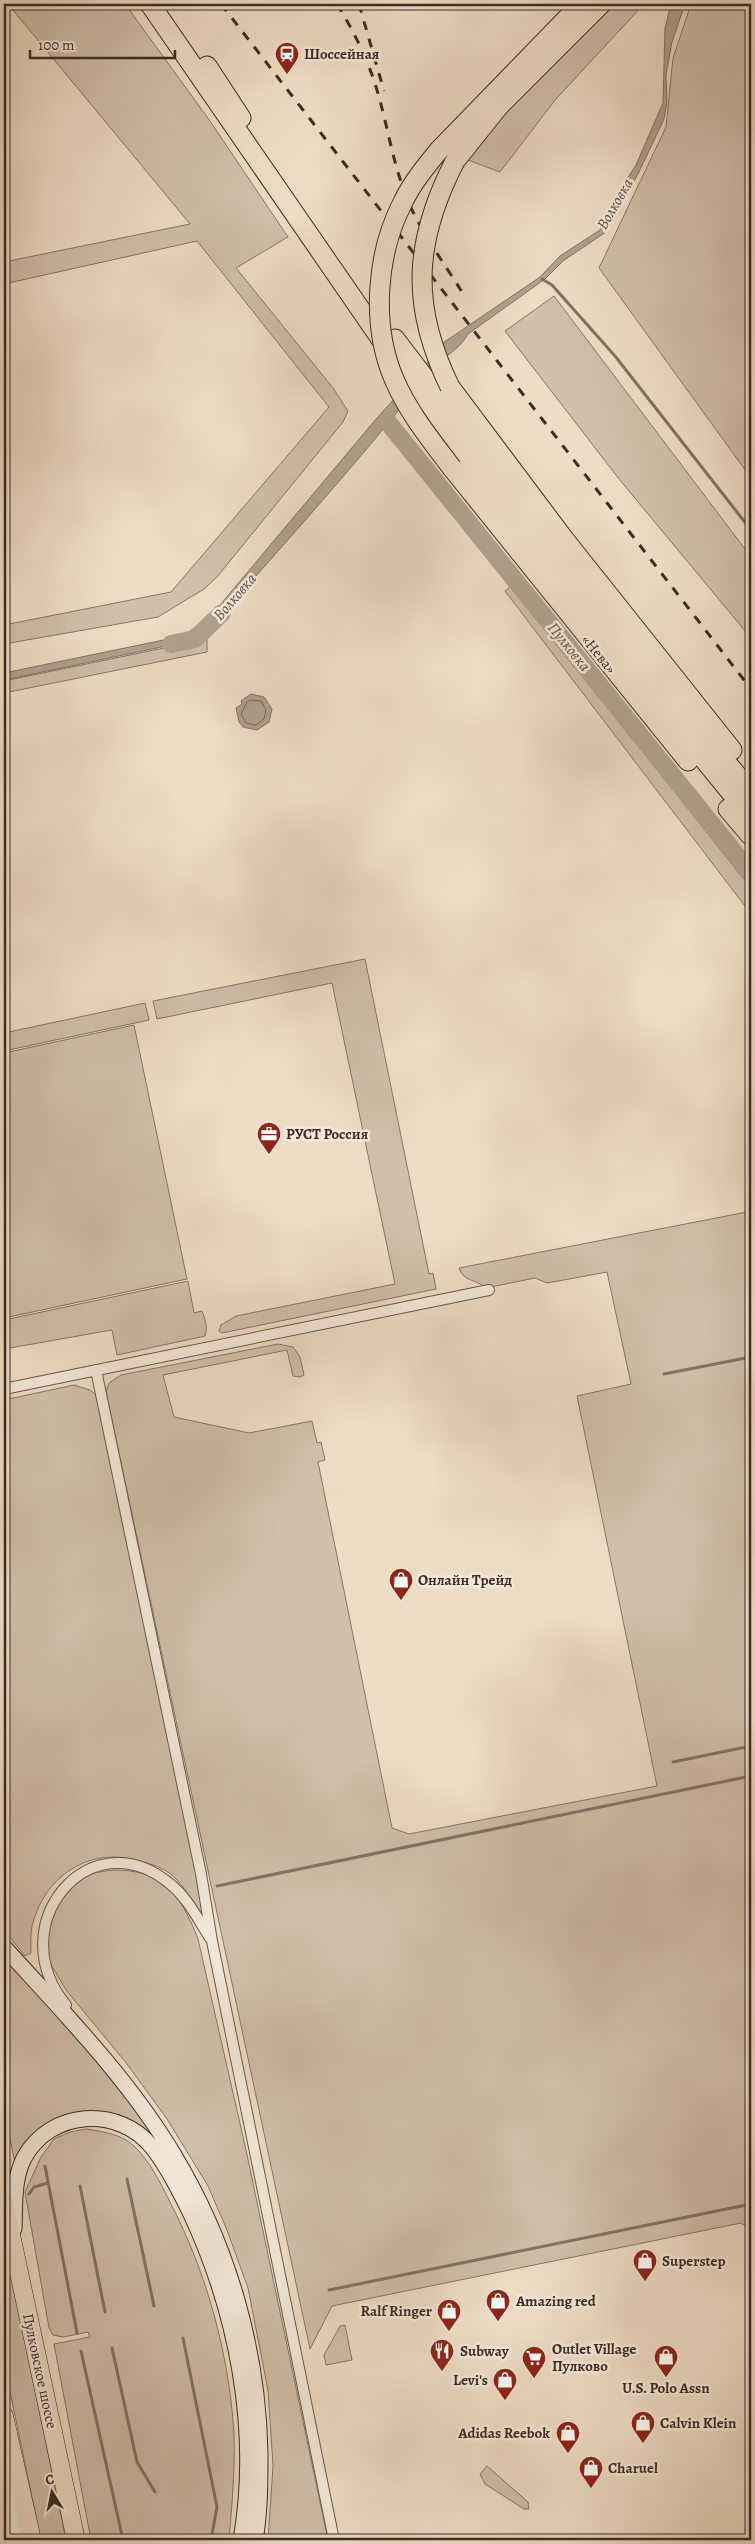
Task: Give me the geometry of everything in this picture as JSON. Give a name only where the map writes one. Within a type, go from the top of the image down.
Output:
[{"type":"highway","points":[[150,4],[471,455],[751,775]]},
{"type":"highway","points":[[165,4],[264,152],[410,360],[471,455]]},
{"type":"highway","points":[[471,455],[406,404],[394,378],[386,356],[380,300],[385,250],[393,224],[409,190],[440,149],[581,4]]},
{"type":"highway","points":[[471,455],[450,387],[434,352],[425,320],[422,269],[434,206],[460,155],[499,106],[601,4]]},
{"type":"highway","name":"«Нева»","points":[[471,455],[751,792]]},
{"type":"highway","name":"«Нева»","points":[[471,455],[540,559],[751,817]]},
{"type":"highway","name":"«Нева»","points":[[471,455],[636,700],[751,836]]},
{"type":"highway","name":"Пулковское шоссе","points":[[4,2202],[76,2540]]},
{"type":"highway","points":[[4,2416],[32,2540]]},
{"type":"main road","points":[[4,1947],[99,2054],[149,2118],[193,2188],[212,2228],[248,2338],[259,2419],[260,2483],[255,2540]]},
{"type":"main road","points":[[13,2244],[18,2173],[25,2157],[46,2134],[71,2121],[105,2118],[130,2128],[152,2147],[182,2196],[200,2236],[223,2296],[234,2337],[244,2403],[247,2458],[241,2540]]},
{"type":"main road","points":[[13,2459],[14,2540]]},
{"type":"street","points":[[4,1389],[489,1290]]},
{"type":"street","points":[[96,1370],[201,1874],[212,1941],[334,2540]]},
{"type":"street","points":[[99,2054],[86,2026],[58,1996],[43,1963],[40,1945],[44,1917],[53,1899],[70,1881],[82,1873],[109,1864],[122,1864],[148,1870],[177,1890],[212,1941]]},
{"type":"shaded area","points":[[8,4],[125,4],[210,121],[288,237],[236,268],[333,388],[348,411],[343,422],[217,577],[204,589],[158,617],[4,644],[4,625],[171,592],[329,407],[197,241],[4,284],[4,262],[190,224]]},
{"type":"shaded area","points":[[608,4],[644,4],[556,99],[500,172],[468,160],[465,156]]},
{"type":"shaded area","points":[[691,4],[751,4],[751,478],[599,268],[666,127],[673,58]]},
{"type":"shaded area","points":[[554,296],[751,557],[751,638],[619,479],[505,331]]},
{"type":"shaded area","points":[[511,586],[751,888],[751,914],[505,591]]},
{"type":"shaded area","points":[[207,633],[207,652],[4,693],[4,681],[193,642]]},
{"type":"shaded area","points":[[365,959],[429,1274],[433,1273],[436,1289],[222,1333],[219,1331],[221,1325],[236,1316],[395,1284],[332,983],[157,1019],[153,1001]]},
{"type":"shaded area","points":[[145,1003],[149,1020],[4,1051],[4,1033]]},
{"type":"shaded area","points":[[134,1025],[187,1279],[4,1318],[4,1053]]},
{"type":"shaded area","points":[[751,1206],[751,2229],[741,2223],[332,2306],[310,2349],[106,1392],[109,1383],[121,1375],[278,1344],[293,1347],[300,1357],[304,1375],[300,1377],[293,1376],[287,1350],[163,1375],[174,1417],[249,1433],[312,1421],[317,1443],[321,1442],[325,1460],[318,1462],[392,1828],[409,1834],[657,1786],[577,1396],[631,1384],[607,1272],[547,1283],[535,1278],[486,1288],[464,1276],[459,1268],[747,1212]]},
{"type":"shaded area","points":[[188,1281],[194,1313],[202,1311],[204,1317],[206,1326],[205,1336],[117,1355],[112,1330],[4,1349],[4,1320]]},
{"type":"shaded area","points":[[74,1385],[90,1390],[96,1395],[205,1915],[202,1916],[181,1885],[164,1870],[131,1859],[99,1858],[71,1870],[48,1890],[33,1923],[31,1953],[25,1956],[4,1930],[4,1400]]},
{"type":"shaded area","points":[[112,1870],[145,1874],[168,1888],[185,1910],[198,1939],[246,2150],[328,2540],[268,2540],[273,2466],[268,2390],[248,2288],[227,2230],[208,2186],[167,2119],[127,2064],[66,1990],[46,1956],[49,1917],[60,1899],[74,1883],[94,1873]]},
{"type":"shaded area","points":[[4,1956],[86,2049],[156,2136],[232,2314],[145,2131],[120,2115],[96,2112],[81,2113],[15,2163],[4,2110]]},
{"type":"shaded area","points":[[87,2129],[123,2138],[133,2145],[145,2158],[158,2179],[195,2257],[214,2315],[227,2374],[231,2404],[234,2461],[229,2540],[91,2540],[54,2344],[90,2337],[88,2332],[63,2337],[53,2335],[49,2328],[25,2192],[41,2157],[54,2139],[70,2132]]},
{"type":"shaded area","points":[[4,2241],[66,2540],[41,2540],[4,2363]]},
{"type":"shaded area","points":[[345,2325],[352,2360],[326,2365],[324,2355],[340,2326]]},
{"type":"shaded area","points":[[487,2466],[528,2502],[529,2509],[524,2509],[485,2484],[480,2474]]},
{"type":"water","points":[[671,4],[685,4],[672,42],[666,75],[667,101],[664,119],[639,172],[606,232],[563,261],[545,279],[468,334],[460,345],[428,373],[350,469],[214,624],[190,641],[4,680],[4,673],[183,636],[210,617],[376,419],[437,352],[440,345],[540,277],[560,256],[600,230],[623,185],[636,165],[663,103],[665,28]]},
{"type":"water","points":[[251,694],[264,697],[272,709],[269,722],[257,730],[243,727],[239,722],[236,708],[242,704],[241,701]]},
{"type":"waterway","points":[[542,279],[552,285],[615,356],[751,530]]},
{"type":"waterway","name":"Пулковка","points":[[387,421],[751,873]]},
{"type":"waterway","name":"Волковка","points":[[171,644],[195,639],[222,613]]},
{"type":"waterway","points":[[664,1374],[751,1357]]},
{"type":"waterway","points":[[673,1762],[751,1746]]},
{"type":"waterway","points":[[217,1886],[751,1776]]},
{"type":"waterway","points":[[45,2166],[77,2333]]},
{"type":"waterway","points":[[127,2179],[154,2306]]},
{"type":"waterway","points":[[29,2194],[34,2187],[48,2183]]},
{"type":"waterway","points":[[80,2186],[105,2312]]},
{"type":"waterway","points":[[329,2290],[751,2204]]},
{"type":"waterway","points":[[183,2338],[217,2507],[211,2540]]},
{"type":"waterway","points":[[112,2348],[137,2462],[155,2492]]},
{"type":"waterway","points":[[81,2351],[123,2540]]},
{"type":"railway","points":[[221,4],[751,689]]},
{"type":"railway","points":[[337,4],[367,61],[379,97],[397,169],[410,205],[423,231],[462,292]]},
{"type":"railway","points":[[359,4],[384,91]]},
{"type":"place","name":"Шоссейная","points":[[287,75]]},
{"type":"place","name":"РУСТ Россия","points":[[269,1155]]},
{"type":"place","name":"Онлайн Трейд","points":[[401,1601]]},
{"type":"place","name":"Superstep","points":[[645,2282]]},
{"type":"place","name":"Amazing red","points":[[498,2322]]},
{"type":"place","name":"Ralf Ringer","points":[[449,2332]]},
{"type":"place","name":"Subway","points":[[442,2372]]},
{"type":"place","name":"U.S. Polo Assn","points":[[666,2378]]},
{"type":"place","name":"Outlet Village Пулково","points":[[534,2379]]},
{"type":"place","name":"Levi's","points":[[505,2401]]},
{"type":"place","name":"Calvin Klein","points":[[643,2444]]},
{"type":"place","name":"Adidas Reebok","points":[[568,2454]]},
{"type":"place","name":"Charuel","points":[[591,2489]]}]
